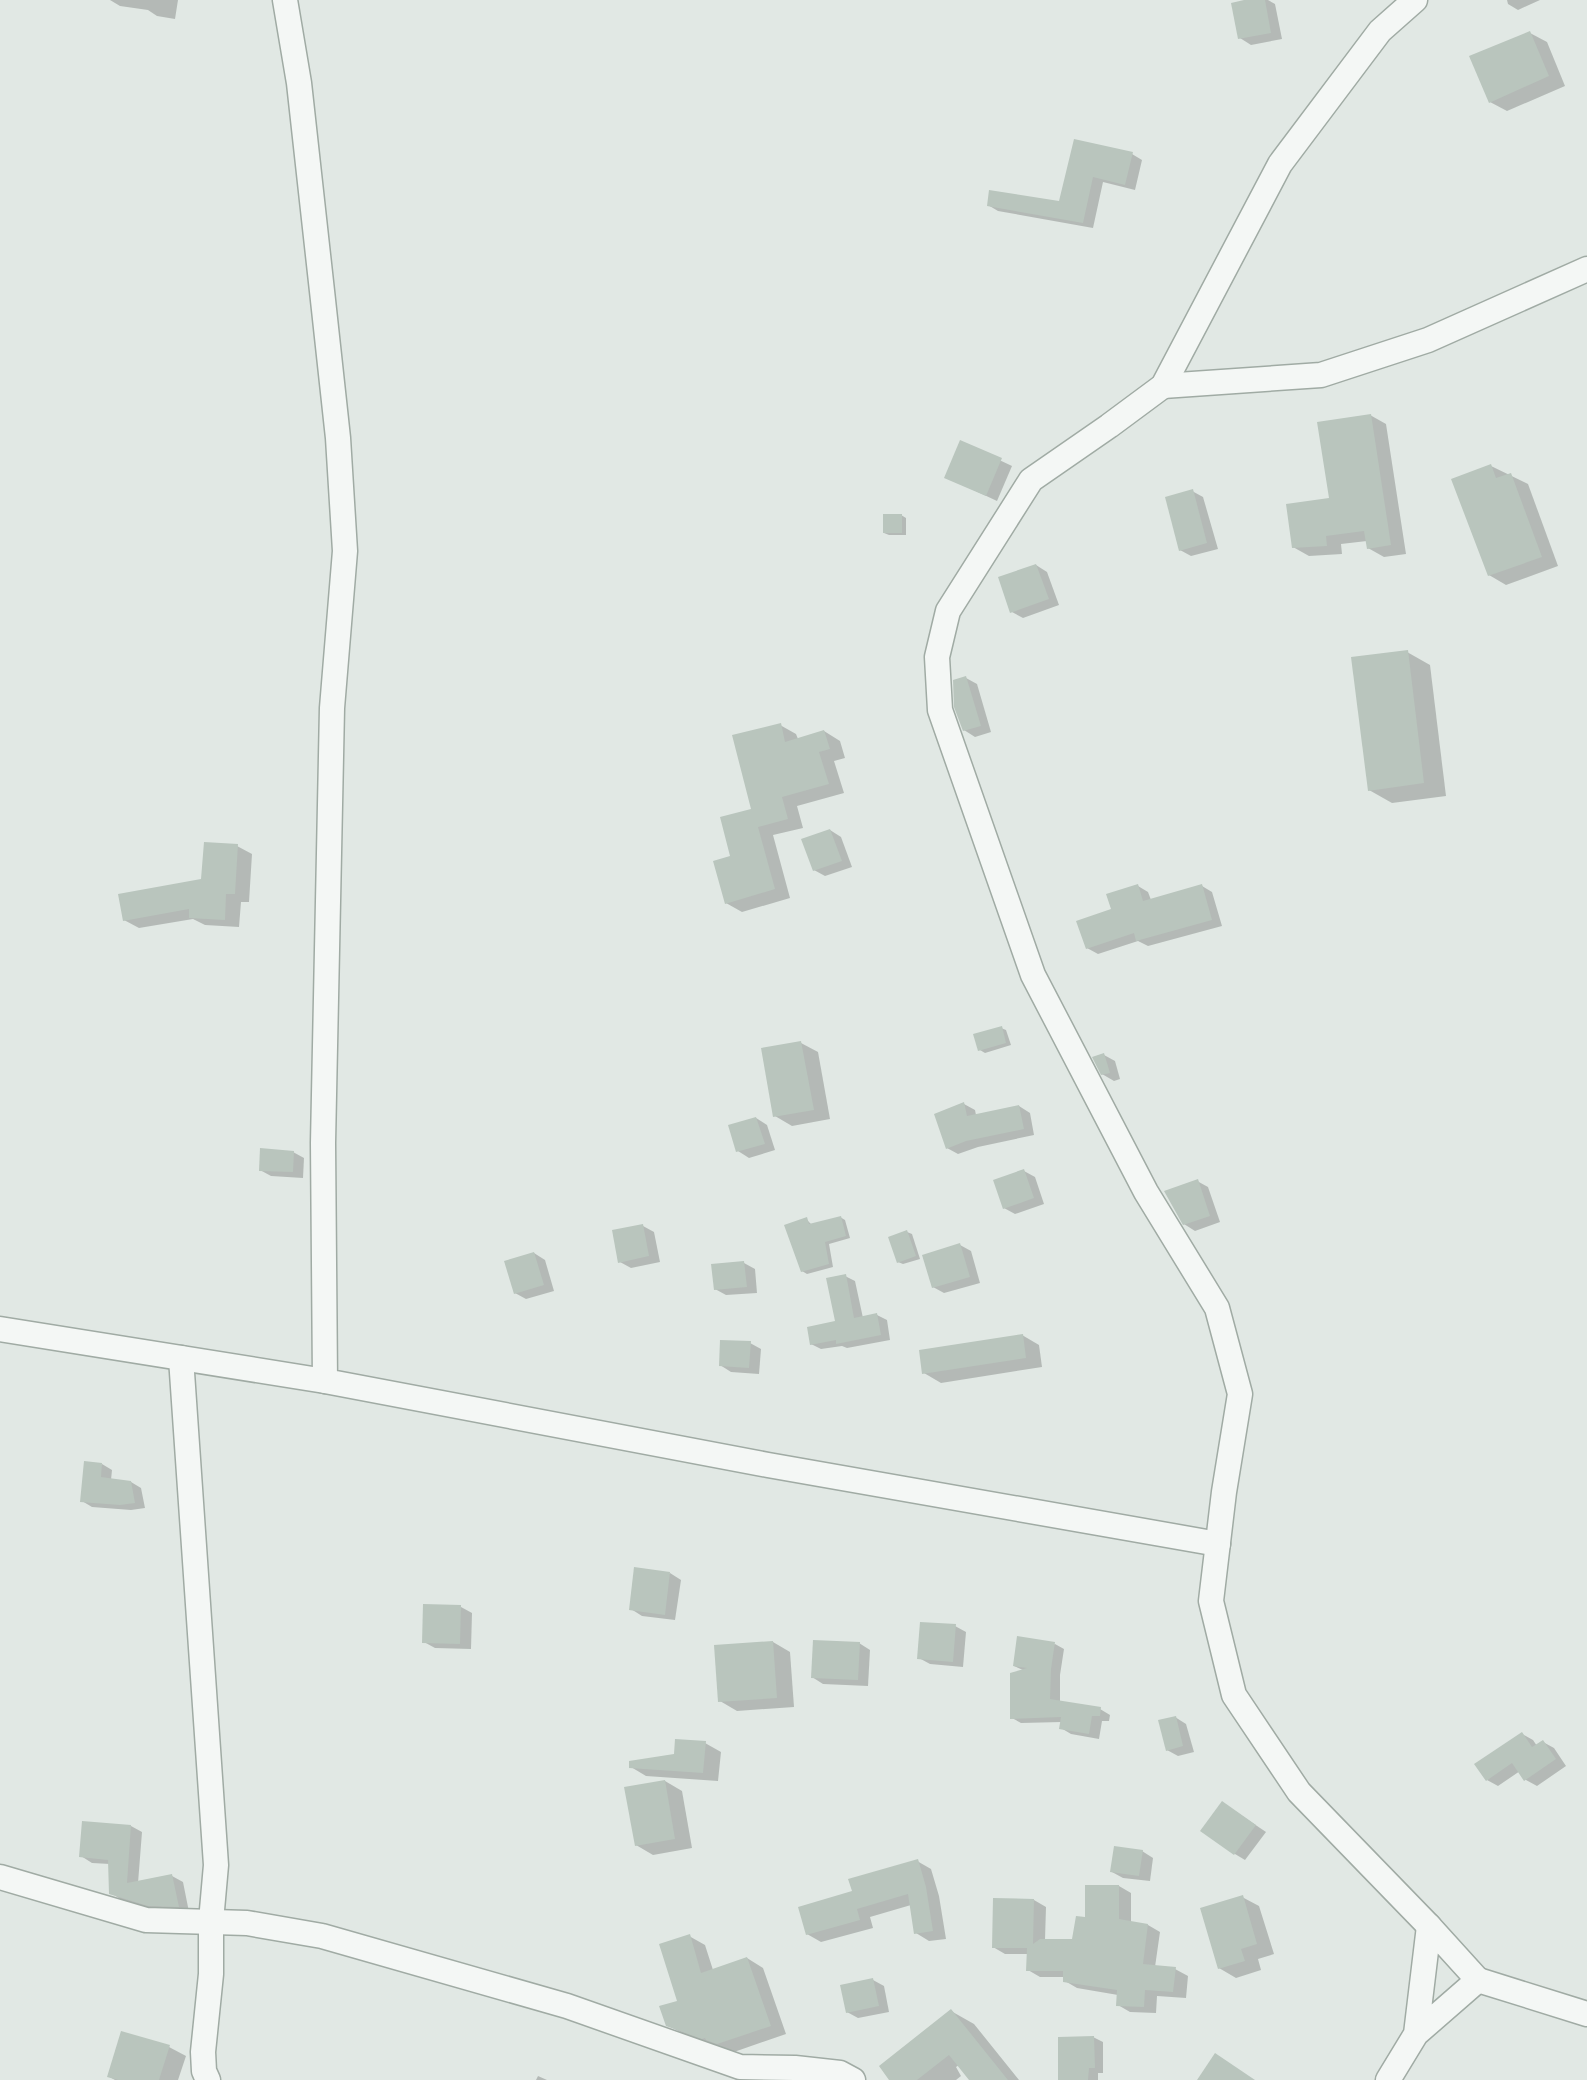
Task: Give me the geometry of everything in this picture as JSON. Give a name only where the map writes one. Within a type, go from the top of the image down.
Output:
[{"type":"street","points":[[285,0],[299,83],[320,268],[338,438],[345,551],[331,720],[323,1143],[325,1381]]},
{"type":"street","points":[[1416,0],[1380,31],[1280,164],[1162,386],[1031,480],[948,611],[937,657],[940,710],[1033,975],[1146,1192],[1216,1308],[1240,1394],[1224,1492],[1211,1601],[1234,1695],[1299,1792],[1478,1980],[1587,2014]]},
{"type":"street","points":[[1162,386],[1322,375],[1428,340],[1587,268]]},
{"type":"street","points":[[0,1329],[325,1381],[768,1465],[1218,1544]]},
{"type":"street","points":[[181,1358],[216,1865],[211,1921],[211,1974],[203,2052],[204,2071],[208,2080]]},
{"type":"street","points":[[0,1877],[146,1920],[247,1923],[322,1936],[567,2006],[735,2074],[795,2068],[840,2073],[853,2080]]},
{"type":"street","points":[[1416,2034],[1429,1926]]},
{"type":"street","points":[[1388,2080],[1416,2034],[1478,1980]]},
{"type":"building","points":[[1244,0],[1265,0],[1271,33],[1238,39],[1231,3]]},
{"type":"building","points":[[1530,31],[1549,76],[1489,103],[1469,56]]},
{"type":"building","points":[[1074,139],[1133,152],[1125,185],[1093,177],[1083,223],[987,206],[989,190],[1059,201]]},
{"type":"building","points":[[1371,414],[1391,545],[1367,549],[1364,531],[1326,536],[1327,546],[1292,548],[1286,504],[1329,498],[1317,422]]},
{"type":"building","points":[[960,440],[1002,458],[986,496],[944,478]]},
{"type":"building","points":[[1491,464],[1496,478],[1511,473],[1542,557],[1488,576],[1451,479]]},
{"type":"building","points":[[1193,489],[1207,543],[1179,551],[1165,497]]},
{"type":"building","points":[[883,514],[902,514],[902,533],[883,533]]},
{"type":"building","points":[[1036,564],[1049,599],[1010,613],[998,577]]},
{"type":"building","points":[[1408,650],[1424,783],[1368,791],[1351,657]]},
{"type":"building","points":[[966,676],[981,726],[963,731],[954,707],[953,680]]},
{"type":"building","points":[[781,723],[785,742],[824,730],[830,749],[819,752],[829,784],[782,797],[788,819],[758,827],[775,889],[725,904],[713,861],[730,856],[720,817],[751,809],[732,735]]},
{"type":"building","points":[[830,829],[842,861],[813,871],[801,839]]},
{"type":"building","points":[[204,842],[238,844],[235,894],[226,894],[225,920],[189,918],[189,909],[123,921],[118,894],[201,879]]},
{"type":"building","points":[[1138,884],[1143,901],[1202,884],[1212,920],[1136,941],[1134,933],[1086,949],[1076,921],[1111,909],[1106,894]]},
{"type":"building","points":[[1002,1026],[1006,1043],[978,1051],[973,1034]]},
{"type":"building","points":[[801,1041],[814,1110],[773,1117],[761,1048]]},
{"type":"building","points":[[1104,1053],[1110,1073],[1101,1075],[1092,1057]]},
{"type":"building","points":[[964,1102],[967,1116],[1019,1105],[1024,1129],[966,1141],[946,1149],[934,1114]]},
{"type":"building","points":[[756,1117],[765,1144],[736,1152],[728,1125]]},
{"type":"building","points":[[260,1148],[294,1151],[293,1172],[259,1171]]},
{"type":"building","points":[[1024,1169],[1034,1198],[1003,1209],[993,1180]]},
{"type":"building","points":[[1198,1179],[1210,1216],[1183,1225],[1164,1191]]},
{"type":"building","points":[[841,1216],[846,1236],[825,1242],[829,1264],[801,1272],[784,1225],[807,1217],[809,1224]]},
{"type":"building","points":[[643,1224],[649,1256],[618,1263],[612,1230]]},
{"type":"building","points":[[907,1230],[916,1256],[897,1263],[888,1237]]},
{"type":"building","points":[[960,1243],[970,1277],[932,1288],[922,1255]]},
{"type":"building","points":[[534,1252],[544,1285],[514,1294],[504,1261]]},
{"type":"building","points":[[744,1261],[747,1287],[714,1290],[711,1264]]},
{"type":"building","points":[[846,1274],[854,1318],[877,1313],[881,1335],[836,1344],[836,1340],[810,1345],[807,1327],[835,1321],[826,1278]]},
{"type":"building","points":[[1023,1334],[1026,1358],[922,1374],[919,1350]]},
{"type":"building","points":[[720,1340],[751,1341],[749,1368],[719,1366]]},
{"type":"building","points":[[84,1461],[102,1463],[101,1477],[131,1481],[135,1503],[120,1505],[80,1502]]},
{"type":"building","points":[[634,1567],[670,1572],[665,1615],[629,1610]]},
{"type":"building","points":[[423,1604],[461,1605],[460,1644],[422,1643]]},
{"type":"building","points":[[920,1622],[956,1624],[953,1662],[917,1659]]},
{"type":"building","points":[[1017,1636],[1055,1642],[1050,1699],[1101,1707],[1100,1716],[1092,1716],[1089,1734],[1059,1729],[1061,1717],[1010,1719],[1010,1673],[1027,1668],[1013,1666]]},
{"type":"building","points":[[813,1640],[860,1642],[858,1680],[811,1678]]},
{"type":"building","points":[[773,1641],[777,1698],[718,1702],[714,1645]]},
{"type":"building","points":[[1176,1716],[1183,1746],[1166,1751],[1158,1720]]},
{"type":"building","points":[[1522,1732],[1532,1747],[1543,1740],[1556,1759],[1524,1781],[1512,1763],[1486,1781],[1474,1764]]},
{"type":"building","points":[[675,1739],[706,1741],[703,1773],[629,1768],[629,1761],[674,1754]]},
{"type":"building","points":[[665,1780],[675,1839],[635,1846],[624,1787]]},
{"type":"building","points":[[1222,1801],[1256,1825],[1234,1855],[1200,1831]]},
{"type":"building","points":[[82,1821],[131,1825],[127,1883],[172,1874],[179,1907],[148,1906],[109,1894],[108,1860],[79,1857]]},
{"type":"building","points":[[1114,1846],[1143,1850],[1139,1876],[1110,1872]]},
{"type":"building","points":[[918,1859],[926,1887],[933,1931],[914,1934],[908,1894],[857,1909],[860,1920],[806,1935],[798,1907],[852,1891],[848,1879]]},
{"type":"building","points":[[1085,1885],[1119,1885],[1119,1919],[1148,1924],[1143,1964],[1176,1967],[1173,1992],[1145,1990],[1144,2007],[1116,2006],[1117,1990],[1063,1982],[1063,1971],[1026,1971],[1027,1948],[992,1948],[993,1898],[1034,1899],[1033,1944],[1040,1939],[1072,1939],[1076,1916],[1085,1917]]},
{"type":"building","points":[[1243,1895],[1257,1944],[1241,1949],[1245,1961],[1218,1969],[1200,1908]]},
{"type":"building","points":[[690,1934],[701,1973],[747,1957],[771,2026],[717,2044],[666,2026],[659,2006],[677,2001],[659,1944]]},
{"type":"building","points":[[873,1978],[879,2006],[846,2013],[840,1985]]},
{"type":"building","points":[[951,2009],[1008,2080],[969,2080],[949,2055],[917,2080],[889,2080],[879,2066]]},
{"type":"building","points":[[121,2031],[170,2045],[159,2080],[118,2080],[107,2077]]},
{"type":"building","points":[[1094,2036],[1095,2068],[1089,2068],[1088,2080],[1058,2080],[1058,2037]]},
{"type":"building","points":[[1215,2053],[1255,2080],[1197,2080]]}]
